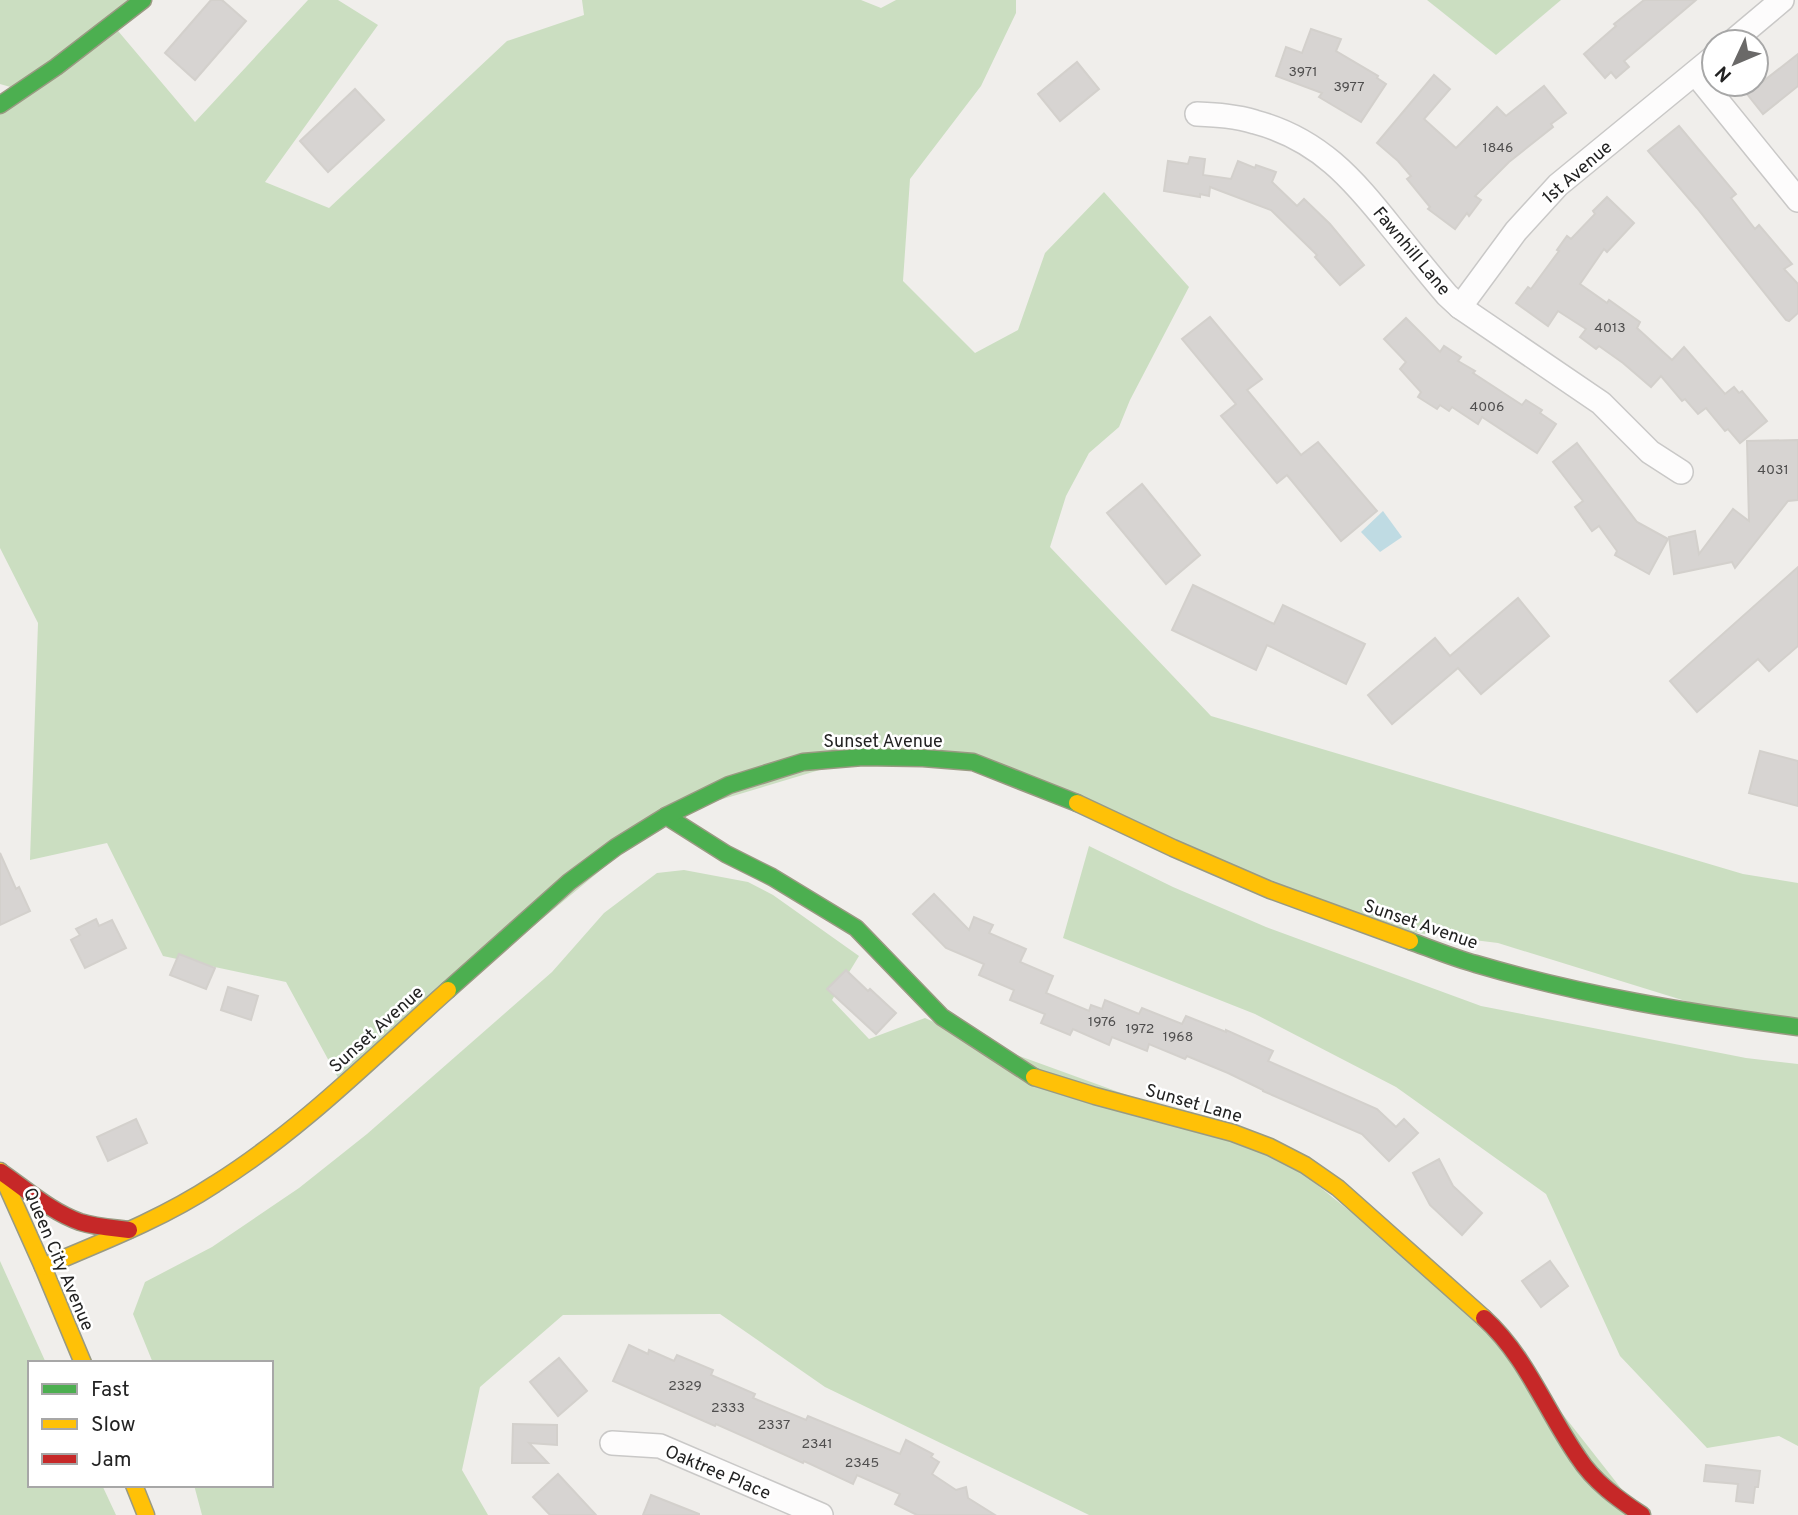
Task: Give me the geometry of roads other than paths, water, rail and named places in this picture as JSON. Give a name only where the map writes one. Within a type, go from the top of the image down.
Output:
[{"type":"street","points":[[0,105],[56,67],[143,0]]},
{"type":"street","points":[[1749,28],[1782,0]]},
{"type":"street","name":"1st Avenue","points":[[1460,307],[1516,231],[1558,185],[1700,69]]},
{"type":"street","points":[[1695,73],[1798,200]]},
{"type":"street","name":"Fawnhill Lane","points":[[1197,114],[1257,122],[1312,146],[1358,186],[1447,295],[1460,307],[1601,403],[1650,452],[1681,472]]},
{"type":"street","name":"Sunset Avenue","points":[[43,1267],[131,1230],[191,1199],[240,1168],[286,1134],[569,882],[616,847],[666,816],[729,785],[803,762],[887,757],[973,762],[1095,810],[1173,848],[1270,890],[1475,964],[1610,998],[1798,1027]]},
{"type":"street","name":"Sunset Lane","points":[[666,816],[726,854],[772,877],[856,928],[942,1017],[1034,1077],[1270,1147],[1305,1165],[1338,1188],[1494,1327],[1511,1348],[1578,1458],[1596,1480],[1642,1515]]},
{"type":"street","points":[[0,1171],[76,1220],[131,1230]]},
{"type":"street","name":"Queen City Avenue","points":[[0,1171],[82,1361]]},
{"type":"street","name":"Oaktree Place","points":[[612,1443],[660,1446],[821,1515]]},
{"type":"street","points":[[135,1487],[146,1515]]},
{"type":"water","points":[[1383,511],[1402,537],[1380,552],[1361,532]]}]
